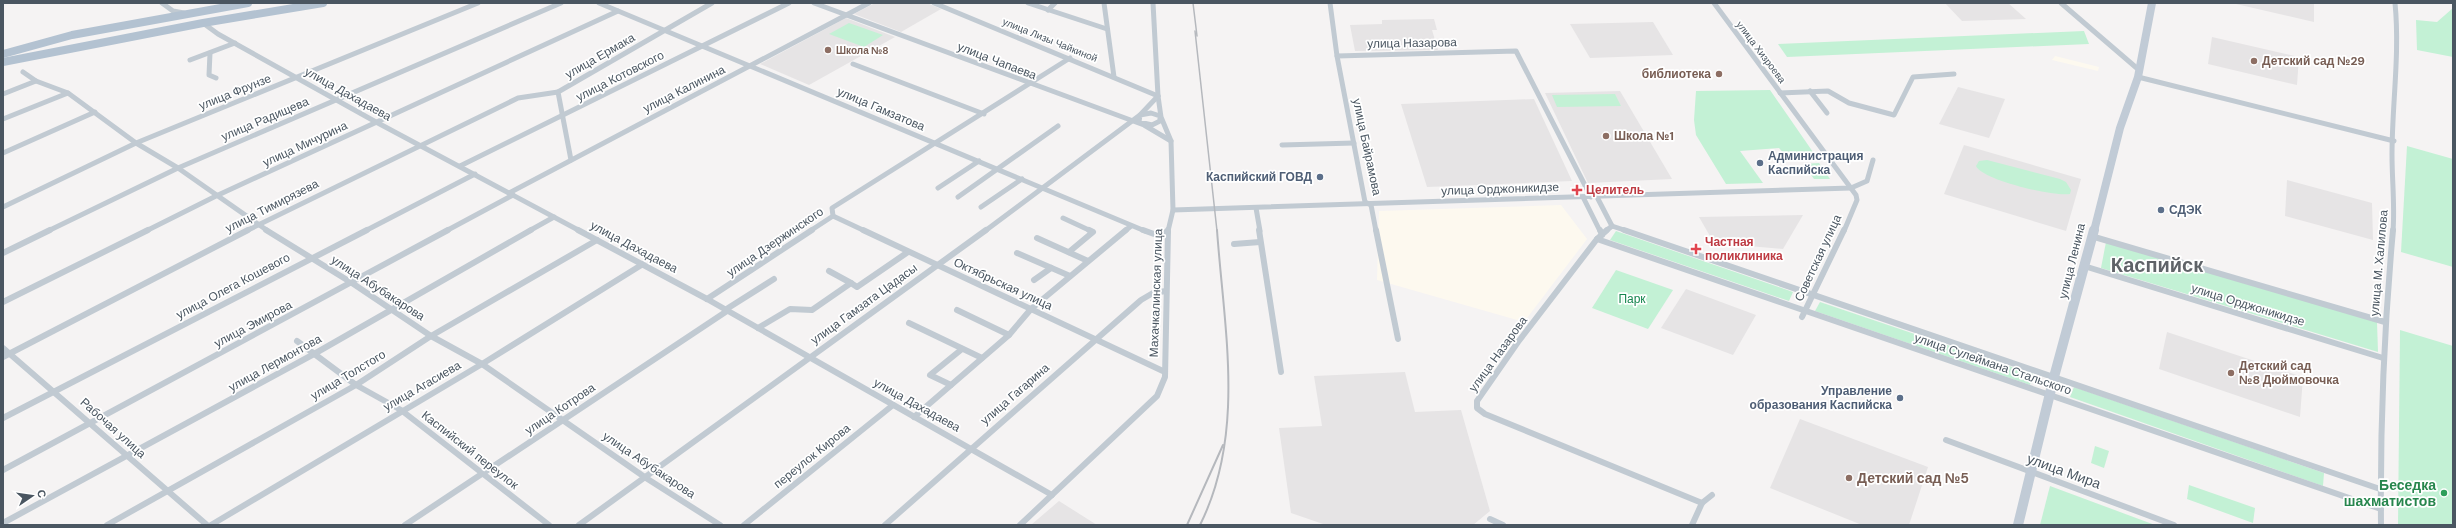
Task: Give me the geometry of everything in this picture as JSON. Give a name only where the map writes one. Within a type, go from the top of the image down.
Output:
[{"type":"main road","points":[[3,54],[72,35],[186,13],[248,3]]},
{"type":"main road","points":[[3,62],[121,38],[323,3]]},
{"type":"main road","points":[[121,38],[102,41],[96,40],[95,37],[103,31],[122,26]]},
{"type":"street","points":[[162,3],[173,11],[186,13],[235,3]]},
{"type":"street","name":"улица Фрунзе","points":[[3,207],[136,144],[478,3]]},
{"type":"street","name":"улица Радищева","points":[[3,253],[178,168],[561,3]]},
{"type":"street","name":"улица Гамзатова","points":[[599,3],[999,169],[1131,226],[1154,234],[1168,232]]},
{"type":"street","name":"улица Ермака","points":[[571,160],[558,92],[712,3]]},
{"type":"street","name":"улица Котовского","points":[[460,166],[789,3]]},
{"type":"street","name":"улица Чапаева","points":[[814,3],[1144,125],[1171,141]]},
{"type":"street","name":"улица Калинина","points":[[511,194],[571,160],[869,3]]},
{"type":"street","name":"улица Лизы Чайкиной","points":[[934,3],[1070,58],[1158,96]]},
{"type":"street","points":[[944,6],[949,3]]},
{"type":"street","points":[[1028,3],[1107,30]]},
{"type":"street","points":[[1048,10],[1055,3]]},
{"type":"street","points":[[1104,3],[1114,77]]},
{"type":"street","name":"Махачкалинская улица","points":[[1020,525],[1157,396],[1165,377],[1168,232],[1173,210],[1171,141],[1161,117],[1158,96],[1153,3]]},
{"type":"street","name":"улица Байрамова","points":[[1330,3],[1337,56],[1365,202],[1371,205],[1398,339]]},
{"type":"street","name":"улица Хизроева","points":[[1714,3],[1856,195],[1853,208]]},
{"type":"street","points":[[2061,3],[2138,74],[2394,141]]},
{"type":"street","name":"улица Ленина","points":[[2018,525],[2049,395],[2091,236],[2120,128],[2138,74],[2152,3]]},
{"type":"street","name":"улица М. Халилова","points":[[2381,525],[2380,489],[2383,358],[2395,207],[2392,155],[2394,141],[2398,33],[2395,3]]},
{"type":"street","points":[[163,18],[173,11]]},
{"type":"street","name":"улица Мичурина","points":[[3,302],[216,196],[618,11]]},
{"type":"street","name":"улица Дахадаева","points":[[203,23],[234,43],[376,122],[707,299],[914,418],[1052,494]]},
{"type":"street","points":[[190,60],[234,43]]},
{"type":"street","name":"улица Назарова","points":[[1337,56],[1516,51],[1594,197],[1612,226],[1600,237],[1518,342],[1477,401],[1478,408],[1492,417],[1702,502]]},
{"type":"street","points":[[210,53],[209,75],[216,78]]},
{"type":"street","name":"улица Дзержинского","points":[[707,299],[833,216],[832,208],[937,144],[1070,58]]},
{"type":"street","points":[[853,64],[984,114]]},
{"type":"street","name":"улица Абубакарова","points":[[23,72],[36,81],[68,93],[136,144],[178,168],[258,225],[352,283],[431,336],[482,364],[646,478],[720,525]]},
{"type":"street","name":"улица Хизроева","points":[[1780,93],[1828,91],[1833,97],[1842,101],[1894,115],[1913,77],[1954,74]]},
{"type":"street","points":[[3,94],[36,81]]},
{"type":"street","name":"улица Тимирязева","points":[[6,356],[258,225],[518,98],[558,92]]},
{"type":"street","points":[[1810,92],[1827,113]]},
{"type":"street","points":[[3,119],[68,93]]},
{"type":"street","name":"улица Гамзата Цадасы","points":[[579,525],[646,478],[936,265],[1044,188],[1140,115],[1158,96]]},
{"type":"street","points":[[3,153],[95,112]]},
{"type":"street","points":[[1154,113],[1161,117],[1158,123],[1144,125],[1138,120],[1140,115],[1154,113]]},
{"type":"street","points":[[958,197],[1058,126]]},
{"type":"street","points":[[1282,145],[1354,143]]},
{"type":"street","points":[[1851,188],[1867,181],[1873,160]]},
{"type":"street","points":[[938,188],[979,161]]},
{"type":"street","name":"улица Олега Кошевого","points":[[3,418],[475,174]]},
{"type":"street","points":[[981,207],[1022,179]]},
{"type":"street","name":"улица Орджоникидзе","points":[[1173,210],[1371,205],[1851,188]]},
{"type":"street","name":"улица Эмирова","points":[[3,470],[352,283],[511,194]]},
{"type":"street","points":[[1583,197],[1600,237]]},
{"type":"street","points":[[1256,208],[1281,372]]},
{"type":"street","name":"Советская улица","points":[[1802,317],[1814,296],[1853,208]]},
{"type":"street","name":"Октябрьская улица","points":[[833,216],[1165,372]]},
{"type":"street","name":"улица Лермонтова","points":[[3,523],[127,457],[314,354],[554,217]]},
{"type":"street","points":[[1063,218],[1093,232],[1069,252]]},
{"type":"street","points":[[914,418],[1009,335],[1031,309],[1088,260],[1131,226]]},
{"type":"street","name":"улица Сулеймана Стальского","points":[[1612,226],[2380,489]]},
{"type":"street","name":"улица Орджоникидзе","points":[[2091,236],[2385,322]]},
{"type":"street","name":"улица Сулеймана Стальского","points":[[1600,237],[2049,395],[2381,509]]},
{"type":"street","points":[[1037,238],[1088,260]]},
{"type":"street","name":"улица Толстого","points":[[107,525],[356,384],[431,336],[598,240]]},
{"type":"street","points":[[1234,244],[1260,242]]},
{"type":"street","points":[[829,271],[857,287],[908,252]]},
{"type":"street","points":[[1017,253],[1070,276]]},
{"type":"street","name":"улица Агасиева","points":[[211,525],[402,410],[482,364],[643,264]]},
{"type":"street","name":"улица Орджоникидзе","points":[[2084,266],[2383,358]]},
{"type":"street","points":[[1034,280],[1050,268]]},
{"type":"street","name":"улица Котрова","points":[[405,525],[774,280]]},
{"type":"street","points":[[758,328],[789,308],[802,306],[812,310],[851,284]]},
{"type":"street","name":"улица Гагарина","points":[[884,525],[970,448],[1145,297],[1166,291]]},
{"type":"street","points":[[957,310],[1009,335]]},
{"type":"street","points":[[909,323],[982,358]]},
{"type":"street","name":"Каспийский переулок","points":[[297,341],[356,384],[402,410],[549,525]]},
{"type":"street","name":"Рабочая улица","points":[[3,348],[6,356],[55,392],[92,423],[127,457],[169,489],[207,525]]},
{"type":"street","points":[[951,385],[930,375],[962,349]]},
{"type":"street","name":"переулок Кирова","points":[[744,525],[893,405]]},
{"type":"street","name":"улица Мира","points":[[1946,440],[2031,473],[2174,525]]},
{"type":"street","points":[[1692,525],[1702,502],[1712,494]]},
{"type":"street","points":[[1490,519],[1503,525]]},
{"type":"shaded area","points":[[875,3],[927,3],[941,9],[901,32],[854,14]]},
{"type":"shaded area","points":[[1945,3],[2008,3],[2026,19],[1962,21]]},
{"type":"shaded area","points":[[2314,3],[2314,22],[2236,4]]},
{"type":"shaded area","name":"Школа №8","points":[[846,18],[895,37],[809,85],[760,64]]},
{"type":"shaded area","points":[[1434,19],[1437,30],[1432,30],[1438,50],[1355,51],[1350,25],[1382,24],[1382,20]]},
{"type":"shaded area","points":[[1653,22],[1673,55],[1590,58],[1570,24]]},
{"type":"shaded area","name":"Детский сад №29","points":[[2212,37],[2299,57],[2297,85],[2208,64]]},
{"type":"shaded area","points":[[2055,56],[2099,67],[2098,71],[2052,60]]},
{"type":"shaded area","points":[[1958,87],[2005,99],[1989,138],[1939,124]]},
{"type":"shaded area","name":"Школа №1","points":[[1620,91],[1672,179],[1588,183],[1545,93]]},
{"type":"shaded area","points":[[1534,99],[1572,181],[1427,187],[1401,104]]},
{"type":"shaded area","points":[[1964,145],[2081,179],[2066,231],[1944,194]]},
{"type":"shaded area","points":[[2287,180],[2372,203],[2373,240],[2285,216]]},
{"type":"shaded area","points":[[1561,205],[1587,239],[1524,322],[1377,280],[1379,211]]},
{"type":"shaded area","points":[[1803,215],[1783,249],[1714,243],[1699,217]]},
{"type":"shaded area","points":[[1686,289],[1756,315],[1733,355],[1661,328]]},
{"type":"shaded area","name":"Детский сад №8 Дюймовочка","points":[[2167,332],[2303,377],[2300,417],[2159,369]]},
{"type":"shaded area","points":[[1405,372],[1415,412],[1461,410],[1490,511],[1473,525],[1326,525],[1291,513],[1279,428],[1322,426],[1314,376]]},
{"type":"shaded area","name":"Детский сад №5","points":[[1800,419],[1928,467],[1909,525],[1862,525],[1770,488]]},
{"type":"shaded area","points":[[1059,501],[1097,525],[1031,525]]},
{"type":"green space","points":[[2453,8],[2453,57],[2417,50],[2416,20],[2437,22]]},
{"type":"green space","points":[[849,23],[883,35],[864,47],[829,34]]},
{"type":"green space","points":[[2084,31],[2089,44],[1787,57],[1778,44]]},
{"type":"green space","points":[[1770,90],[1815,155],[1786,156],[1779,148],[1740,151],[1763,183],[1726,184],[1696,135],[1694,120],[1696,91]]},
{"type":"green space","points":[[1615,94],[1621,106],[1557,107],[1552,95]]},
{"type":"green space","points":[[2407,146],[2453,159],[2453,267],[2401,252]]},
{"type":"green space","points":[[1987,160],[2060,179],[2066,182],[2071,190],[2070,194],[2049,193],[2035,190],[1991,177],[1976,166],[1979,161]]},
{"type":"green space","points":[[1819,163],[1830,179],[1814,179],[1803,164]]},
{"type":"green space","points":[[1616,231],[1793,292],[1789,301],[1610,240]]},
{"type":"green space","points":[[2106,242],[2377,322],[2378,352],[2101,268]]},
{"type":"green space","name":"Парк","points":[[1616,270],[1673,290],[1648,329],[1592,308]]},
{"type":"green space","points":[[1820,302],[2033,374],[2030,385],[1815,311]]},
{"type":"green space","points":[[2400,330],[2453,346],[2453,525],[2398,525]]},
{"type":"green space","points":[[2074,387],[2324,473],[2323,486],[2070,397]]},
{"type":"green space","points":[[2095,446],[2109,451],[2104,468],[2091,463]]},
{"type":"green space","points":[[2189,485],[2255,508],[2253,523],[2187,499]]},
{"type":"green space","points":[[2050,486],[2155,525],[2040,525]]},
{"type":"railway","points":[[1193,3],[1197,36]]},
{"type":"railway","points":[[1195,31],[1217,231]]},
{"type":"railway","points":[[1200,525],[1214,490],[1223,454],[1227,417],[1227,343],[1217,230]]},
{"type":"railway","points":[[1187,525],[1223,445]]},
{"type":"place","name":"Школа №8","points":[[828,50]]},
{"type":"place","name":"Детский сад №29","points":[[2254,61]]},
{"type":"place","name":"библиотека","points":[[1719,74]]},
{"type":"place","name":"Школа №1","points":[[1606,136]]},
{"type":"place","name":"Администрация Каспийска","points":[[1760,163]]},
{"type":"place","name":"Каспийский ГОВД","points":[[1320,177]]},
{"type":"place","name":"Целитель","points":[[1577,190]]},
{"type":"place","name":"СДЭК","points":[[2161,210]]},
{"type":"place","name":"Частная поликлиника","points":[[1696,249]]},
{"type":"place","name":"Детский сад №8 Дюймовочка","points":[[2231,373]]},
{"type":"place","name":"Управление образования Каспийска","points":[[1900,398]]},
{"type":"place","name":"Детский сад №5","points":[[1849,478]]},
{"type":"place","name":"Беседка шахматистов","points":[[2444,493]]},
{"type":"district","name":"Каспийск","points":[[2157,265]]}]
